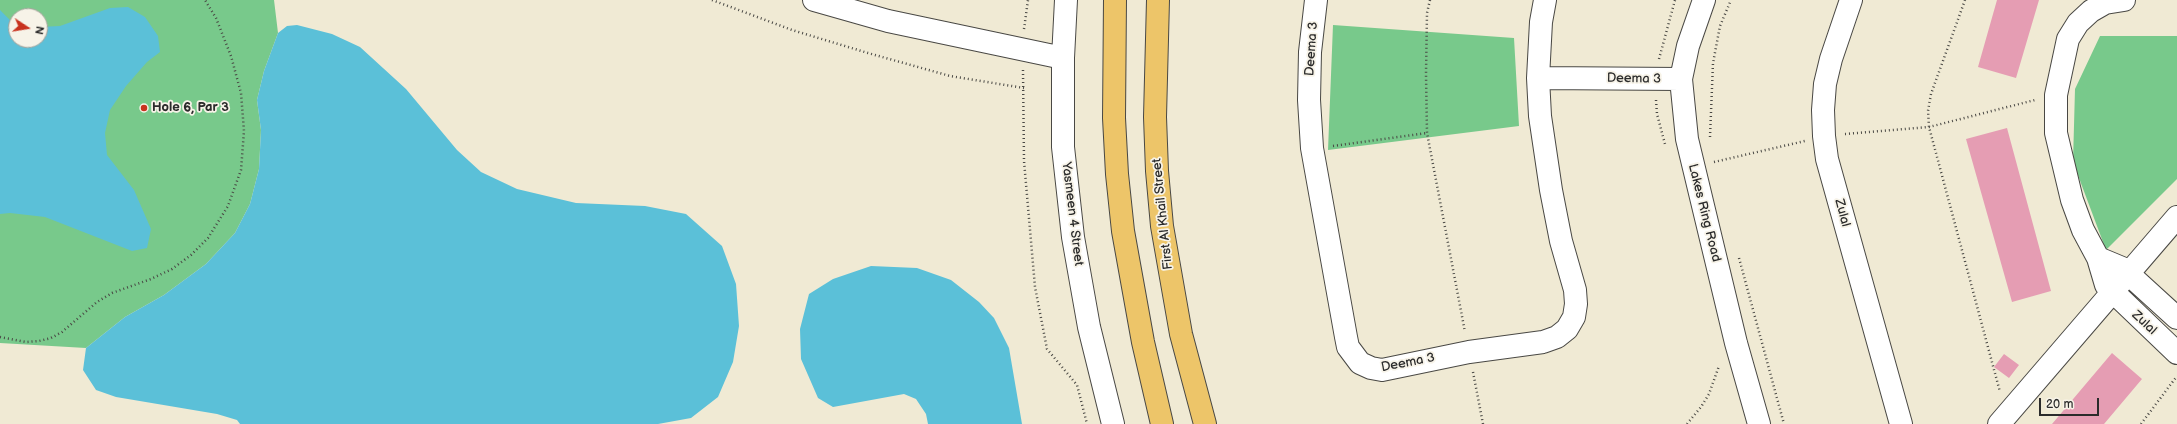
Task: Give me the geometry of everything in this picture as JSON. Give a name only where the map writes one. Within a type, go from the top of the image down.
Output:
[{"type":"main road","points":[[1116,0],[1114,118],[1121,217],[1131,287],[1162,424]]},
{"type":"main road","name":"First Al Khail Street","points":[[1158,0],[1155,117],[1162,226],[1181,334],[1205,424]]},
{"type":"street","points":[[814,0],[888,21],[1062,58]]},
{"type":"street","name":"Yasmeen 4 Street","points":[[1066,0],[1062,58],[1064,147],[1072,237],[1089,326],[1113,424]]},
{"type":"street","name":"Deema 3","points":[[1316,0],[1310,52],[1309,93],[1312,148],[1346,337],[1353,356],[1360,363],[1371,368],[1382,370],[1469,352],[1543,342],[1557,338],[1567,329],[1574,317],[1576,290],[1561,241],[1551,190],[1541,124],[1538,78],[1541,22],[1545,0]]},
{"type":"street","name":"Lakes Ring Road","points":[[1704,0],[1688,46],[1681,79],[1687,139],[1692,167],[1759,424]]},
{"type":"street","name":"Zulal","points":[[1851,0],[1831,59],[1826,84],[1823,110],[1824,136],[1827,159],[1901,424]]},
{"type":"street","name":"Zulal","points":[[2124,0],[2105,4],[2091,11],[2078,23],[2068,39],[2056,95],[2056,133],[2064,170],[2083,230],[2098,258],[2102,276],[2111,292],[2177,353]]},
{"type":"street","name":"Deema 3","points":[[1538,78],[1681,79]]},
{"type":"street","points":[[2003,419],[2177,217]]},
{"type":"street","name":"Zulal","points":[[2098,258],[2115,264],[2129,273],[2177,318]]},
{"type":"path","points":[[0,337],[26,342],[39,342],[62,332],[97,302],[112,293],[151,279],[172,268],[191,255],[208,238],[228,206],[241,170],[244,131],[241,93],[232,56],[216,18],[205,0]]},
{"type":"path","points":[[712,0],[792,30],[868,53],[950,76],[1024,88]]},
{"type":"path","points":[[1028,0],[1023,49],[1024,161],[1035,287],[1047,349],[1076,385],[1087,424]]},
{"type":"path","points":[[1430,0],[1427,13],[1427,133],[1483,424]]},
{"type":"path","points":[[1711,144],[1713,63],[1720,26],[1731,0]]},
{"type":"path","points":[[1965,0],[1931,94],[1928,111],[1929,127],[1993,370],[2003,419]]},
{"type":"path","points":[[1692,167],[1824,136],[1929,127],[2056,95]]},
{"type":"path","points":[[1312,148],[1427,133]]},
{"type":"path","points":[[1713,156],[1716,170]]},
{"type":"path","points":[[1738,253],[1784,424]]},
{"type":"path","points":[[1686,424],[1701,407],[1709,394],[1720,365]]},
{"type":"path","points":[[2141,424],[2177,376]]},
{"type":"green space","points":[[0,0],[274,0],[278,33],[264,71],[257,100],[261,130],[259,169],[250,204],[235,233],[206,264],[164,295],[125,317],[86,348],[0,343]]},
{"type":"green space","points":[[1333,25],[1514,38],[1519,126],[1328,150]]},
{"type":"green space","points":[[2100,36],[2177,36],[2177,179],[2106,250],[2073,162],[2075,89]]},
{"type":"water","points":[[128,7],[145,17],[158,36],[160,52],[147,62],[126,86],[110,110],[105,133],[107,155],[134,190],[151,229],[147,248],[132,251],[45,217],[10,213],[0,214],[0,10],[8,18],[8,48],[48,48],[48,27],[60,26],[110,8]]},
{"type":"water","points":[[297,25],[332,34],[360,47],[406,89],[457,150],[481,172],[517,189],[576,203],[645,206],[686,214],[722,246],[736,284],[739,326],[733,362],[718,397],[691,418],[658,424],[240,424],[237,420],[217,414],[116,397],[96,390],[83,370],[86,348],[125,317],[164,295],[206,264],[235,233],[250,204],[259,169],[261,130],[257,100],[264,71],[278,33],[287,26]]},
{"type":"water","points":[[871,266],[917,268],[951,280],[979,302],[994,318],[1009,348],[1022,424],[928,424],[926,414],[916,399],[904,394],[833,407],[818,398],[801,359],[800,329],[809,294],[833,279]]},
{"type":"building","points":[[1997,0],[2039,0],[2016,78],[1978,67]]},
{"type":"building","points":[[2007,128],[2051,291],[2012,302],[1966,139]]},
{"type":"building","points":[[2112,353],[2142,379],[2104,424],[2052,424]]},
{"type":"building","points":[[2004,354],[2019,365],[2009,378],[1994,367]]},
{"type":"place","name":"Hole 6, Par 3","points":[[144,108]]}]
